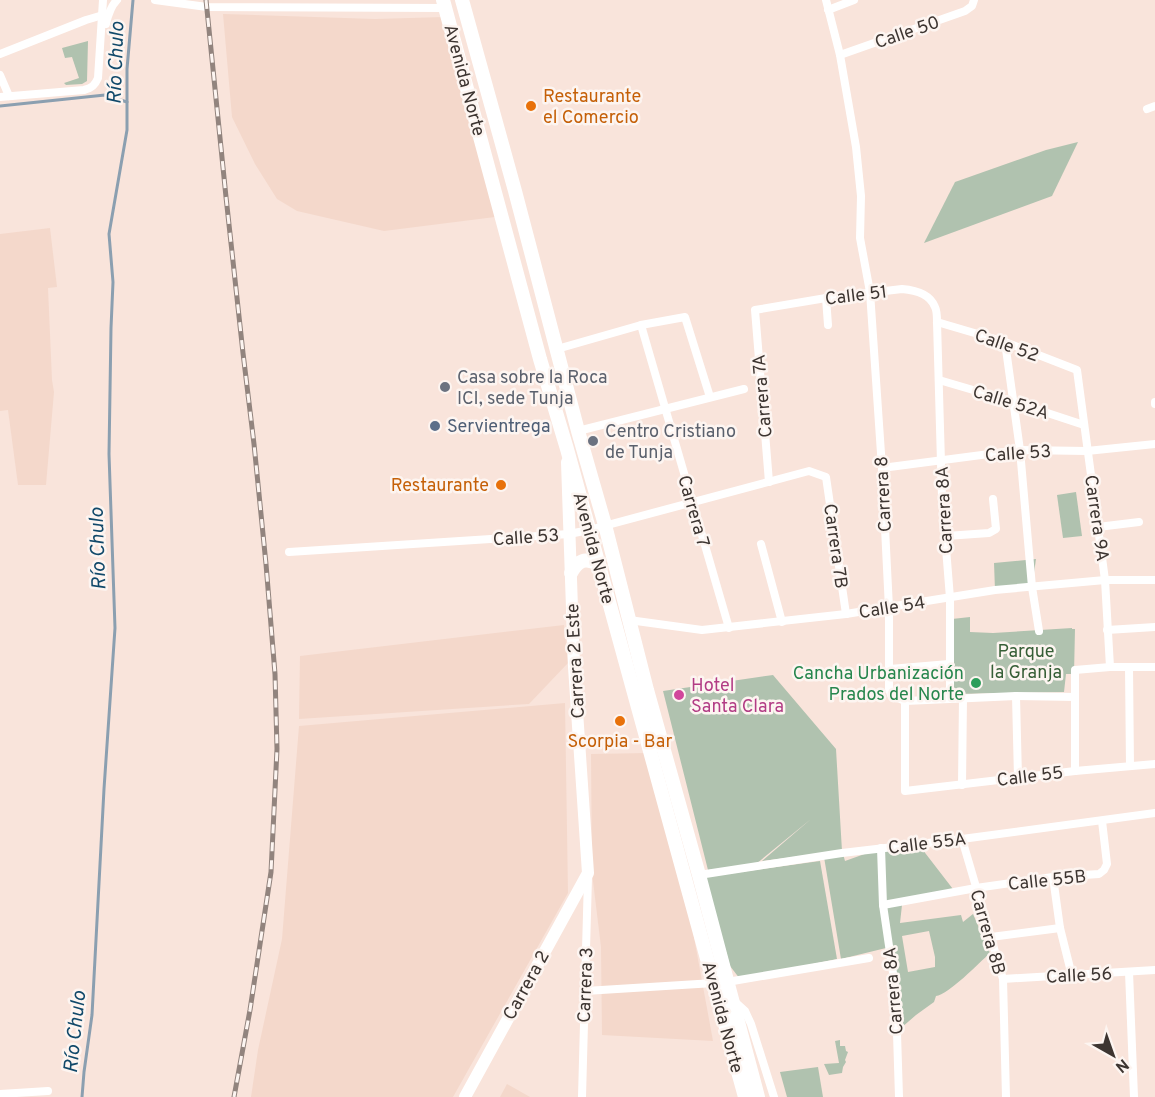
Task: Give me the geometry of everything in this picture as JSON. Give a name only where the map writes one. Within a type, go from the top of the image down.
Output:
[{"type":"main road","name":"Avenida Norte","points":[[462,0],[699,875],[745,1097]]},
{"type":"main road","name":"Avenida Norte","points":[[445,4],[540,359],[720,983],[731,999],[758,1097]]},
{"type":"main road","points":[[571,573],[575,565],[582,561],[591,561],[599,565]]},
{"type":"street","points":[[98,77],[103,0]]},
{"type":"street","points":[[0,75],[4,97],[90,89],[95,85],[102,69],[106,21],[117,0]]},
{"type":"street","points":[[155,0],[207,7],[445,4]]},
{"type":"street","name":"Carrera 8","points":[[826,0],[840,55],[856,147],[861,196],[860,238],[870,292],[889,608],[889,688],[891,695],[905,701]]},
{"type":"street","points":[[828,10],[854,0]]},
{"type":"street","name":"Calle 50","points":[[840,55],[965,11],[973,3]]},
{"type":"street","points":[[0,54],[103,15]]},
{"type":"street","name":"Calle 51","points":[[755,310],[826,298],[902,289],[914,290],[928,297],[936,308],[937,322]]},
{"type":"street","points":[[826,298],[828,325]]},
{"type":"street","name":"Carrera 7A","points":[[755,310],[769,482]]},
{"type":"street","points":[[557,349],[641,325],[685,317],[710,398]]},
{"type":"street","name":"Calle 52","points":[[937,322],[1005,342],[1077,370]]},
{"type":"street","name":"Carrera 8A","points":[[937,322],[942,498],[950,598],[950,699]]},
{"type":"street","name":"Carrera 7","points":[[641,325],[729,628]]},
{"type":"street","points":[[1005,342],[1020,450],[1032,587],[1039,631]]},
{"type":"street","name":"Carrera 9A","points":[[1077,370],[1105,580],[1110,667]]},
{"type":"street","name":"Calle 52A","points":[[939,380],[1084,425]]},
{"type":"street","points":[[578,431],[744,389]]},
{"type":"street","name":"Calle 53","points":[[882,468],[1020,450],[1088,451],[1155,444]]},
{"type":"street","name":"Carrera 2 Este","points":[[567,449],[574,667],[588,873]]},
{"type":"street","name":"Calle 53","points":[[289,552],[569,534],[809,471],[826,477]]},
{"type":"street","name":"Carrera 7B","points":[[826,477],[846,614]]},
{"type":"street","points":[[946,536],[989,533],[996,529],[993,499]]},
{"type":"street","points":[[1098,527],[1138,522]]},
{"type":"street","points":[[761,544],[782,622]]},
{"type":"street","name":"Calle 54","points":[[629,620],[702,630],[729,628],[889,608],[995,590],[1105,580],[1155,580]]},
{"type":"street","points":[[1107,630],[1155,627]]},
{"type":"street","points":[[890,669],[949,664]]},
{"type":"street","points":[[1129,667],[1130,766]]},
{"type":"street","points":[[1075,771],[1075,670],[1155,667]]},
{"type":"street","points":[[1016,696],[1018,778]]},
{"type":"street","points":[[905,701],[1075,696]]},
{"type":"street","points":[[962,785],[963,698]]},
{"type":"street","name":"Calle 55","points":[[905,701],[905,791],[1155,764]]},
{"type":"street","name":"Calle 55A","points":[[699,875],[1155,813]]},
{"type":"street","name":"Calle 55B","points":[[883,905],[976,888],[1053,877],[1099,874],[1107,864],[1102,821]]},
{"type":"street","name":"Carrera 8B","points":[[962,840],[1003,980],[1006,1097]]},
{"type":"street","name":"Carrera 8A","points":[[881,849],[883,905],[898,1007],[899,1097]]},
{"type":"street","name":"Carrera 3","points":[[582,1097],[588,873]]},
{"type":"street","name":"Carrera 2","points":[[465,1097],[588,873]]},
{"type":"street","points":[[1053,877],[1060,928],[1072,976]]},
{"type":"street","points":[[991,937],[1060,928]]},
{"type":"street","points":[[585,991],[720,983],[869,958]]},
{"type":"street","name":"Calle 56","points":[[1003,980],[1155,970]]},
{"type":"street","points":[[1129,972],[1134,1097]]},
{"type":"street","name":"Avenida Norte","points":[[731,999],[745,1011],[752,1024],[774,1097]]},
{"type":"street","points":[[0,1094],[48,1091]]},
{"type":"shaded area","points":[[223,14],[375,19],[444,17],[495,217],[384,231],[297,211],[277,199],[255,164],[232,117]]},
{"type":"shaded area","points":[[50,228],[57,287],[48,288],[54,392],[46,485],[18,485],[8,410],[0,411],[0,234]]},
{"type":"shaded area","points":[[564,625],[568,663],[529,704],[299,719],[300,656]]},
{"type":"shaded area","points":[[565,703],[568,893],[453,1097],[251,1097],[258,1050],[282,939],[299,726]]},
{"type":"shaded area","points":[[648,753],[689,910],[713,1041],[602,1035],[601,947],[592,873],[591,754]]},
{"type":"shaded area","points":[[507,1084],[530,1097],[500,1097]]},
{"type":"green space","points":[[88,41],[87,81],[82,84],[66,85],[64,83],[79,78],[72,57],[65,58],[62,48]]},
{"type":"green space","points":[[1078,142],[1052,196],[924,243],[955,182],[1046,150]]},
{"type":"green space","points":[[1076,492],[1082,536],[1063,538],[1057,495]]},
{"type":"green space","points":[[1036,559],[1032,587],[995,590],[994,563]]},
{"type":"green space","name":"Parque la Granja","points":[[970,617],[970,632],[1075,629],[1074,674],[1066,674],[1064,692],[953,694],[952,619]]},
{"type":"green space","points":[[773,675],[836,749],[842,851],[762,861],[811,819],[756,864],[708,870],[663,691]]},
{"type":"green space","points":[[919,845],[956,893],[902,905],[900,923],[961,915],[963,922],[973,914],[990,953],[955,985],[936,996],[934,1002],[901,1028],[903,1016],[899,1016],[886,948],[841,959],[824,857],[843,854],[845,861],[873,851]],"holes":[[[929,931],[935,967],[908,972],[902,936]]]},
{"type":"green space","points":[[820,861],[837,959],[740,979],[730,966],[705,877]]},
{"type":"green space","points":[[840,1040],[840,1046],[845,1046],[848,1052],[846,1062],[842,1073],[829,1075],[824,1064],[839,1063],[835,1041]]},
{"type":"green space","points":[[818,1067],[823,1097],[787,1097],[780,1072]]},
{"type":"waterway","name":"Río Chulo","points":[[82,1097],[92,1015],[115,628],[109,454],[113,282],[109,234],[127,130],[127,69],[133,0]]},
{"type":"waterway","points":[[0,106],[105,95],[127,102]]},
{"type":"railway","points":[[206,0],[266,564],[275,674],[277,749],[271,872],[234,1097]]},
{"type":"place","name":"Restaurante el Comercio","points":[[531,106]]},
{"type":"place","name":"Casa sobre la Roca ICI, sede Tunja","points":[[445,387]]},
{"type":"place","name":"Servientrega","points":[[435,426]]},
{"type":"place","name":"Centro Cristiano de Tunja","points":[[593,441]]},
{"type":"place","name":"Restaurante","points":[[501,485]]},
{"type":"place","name":"Cancha Urbanización Prados del Norte","points":[[976,683]]},
{"type":"place","name":"Hotel Santa Clara","points":[[679,695]]},
{"type":"place","name":"Scorpia - Bar","points":[[620,721]]}]
